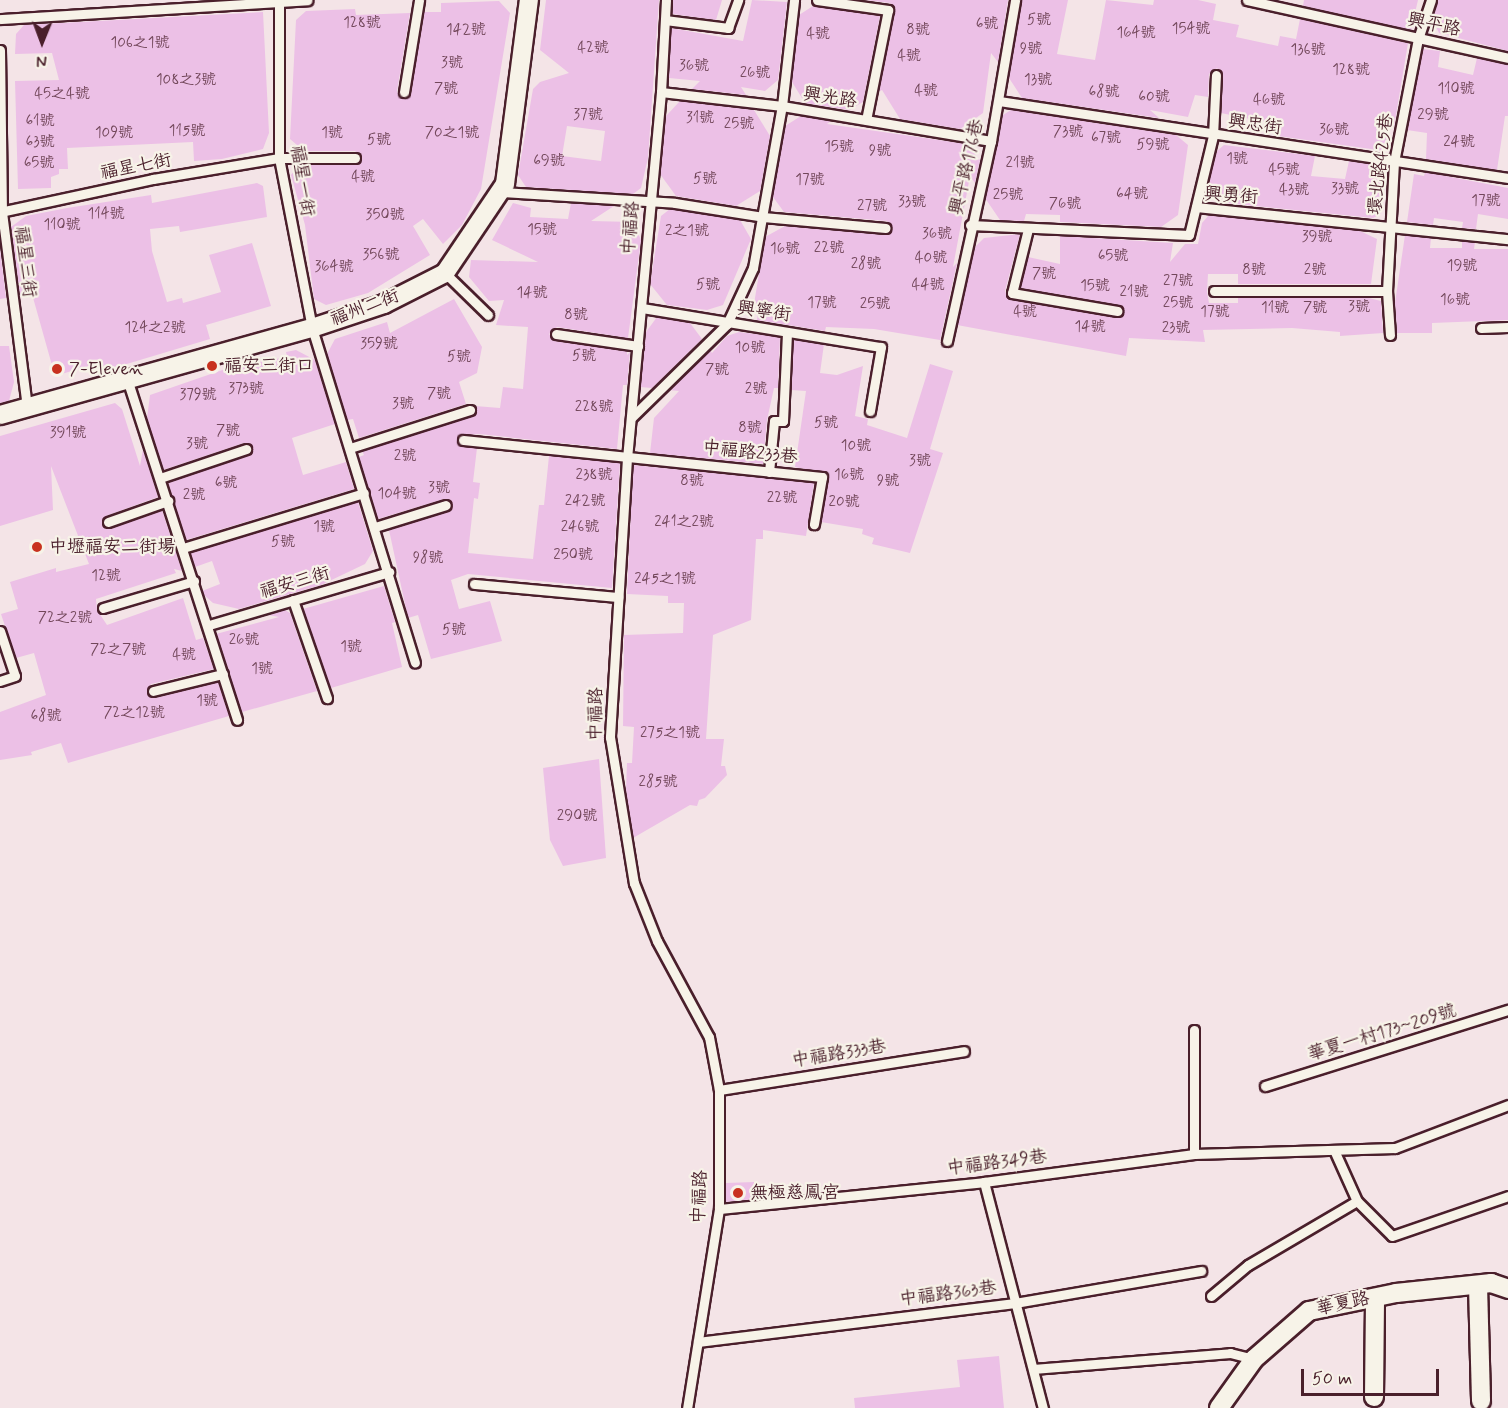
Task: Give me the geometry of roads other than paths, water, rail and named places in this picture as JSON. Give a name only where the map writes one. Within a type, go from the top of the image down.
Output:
[{"type":"street","name":"福州二街","points":[[0,415],[27,406],[128,382],[312,328],[384,304],[445,273],[501,192],[529,0]]},
{"type":"street","name":"華夏路","points":[[1219,1408],[1254,1359],[1309,1311],[1375,1298],[1491,1283],[1508,1289]]},
{"type":"street","points":[[1478,1285],[1481,1401]]},
{"type":"street","points":[[1374,1397],[1375,1298]]},
{"type":"lane","points":[[0,19],[308,0]]},
{"type":"lane","points":[[404,92],[419,0]]},
{"type":"lane","name":"中福路","points":[[666,0],[662,92],[650,203],[633,417],[627,458],[610,737],[622,829],[634,883],[657,941],[709,1037],[719,1090],[719,1209],[687,1408]]},
{"type":"lane","points":[[665,20],[728,27],[738,0]]},
{"type":"lane","points":[[633,417],[727,324],[753,268],[782,106],[794,0]]},
{"type":"lane","points":[[818,0],[888,10],[866,120]]},
{"type":"lane","name":"興平路176巷","points":[[947,341],[970,225],[992,141],[1015,0]]},
{"type":"lane","name":"興平路","points":[[1247,0],[1508,58]]},
{"type":"lane","name":"環北路425巷","points":[[1390,335],[1387,291],[1394,162],[1418,39],[1431,0]]},
{"type":"lane","name":"福星一街","points":[[279,1],[279,158],[312,328]]},
{"type":"lane","name":"福星三街","points":[[0,50],[1,212],[27,406]]},
{"type":"lane","points":[[1196,207],[1213,136],[1216,75]]},
{"type":"lane","name":"興光路","points":[[662,92],[782,106],[992,141]]},
{"type":"lane","name":"興忠街","points":[[999,101],[1213,136],[1508,178]]},
{"type":"lane","name":"福星七街","points":[[1,212],[153,179],[279,158],[355,158]]},
{"type":"lane","points":[[501,192],[675,203],[763,217],[886,228]]},
{"type":"lane","name":"興勇街","points":[[970,225],[1190,235],[1196,207],[1508,239]]},
{"type":"lane","points":[[1028,229],[1012,293],[1117,310]]},
{"type":"lane","points":[[445,273],[488,315]]},
{"type":"lane","points":[[1214,291],[1387,291]]},
{"type":"lane","name":"興寧街","points":[[642,308],[727,324],[881,347],[870,411]]},
{"type":"lane","points":[[1481,327],[1508,327]]},
{"type":"lane","points":[[312,328],[389,572],[415,663]]},
{"type":"lane","points":[[770,472],[774,421],[783,421],[787,332]]},
{"type":"lane","points":[[556,334],[638,346]]},
{"type":"lane","points":[[128,382],[209,625],[237,720]]},
{"type":"lane","points":[[350,448],[470,410]]},
{"type":"lane","name":"中福路233巷","points":[[463,440],[822,477],[814,524]]},
{"type":"lane","points":[[160,478],[246,449]]},
{"type":"lane","points":[[183,548],[364,493]]},
{"type":"lane","points":[[108,522],[168,501]]},
{"type":"lane","points":[[375,527],[446,505]]},
{"type":"lane","name":"福安三街","points":[[209,625],[389,572]]},
{"type":"lane","points":[[103,608],[194,581]]},
{"type":"lane","points":[[474,584],[618,597]]},
{"type":"lane","points":[[293,600],[327,698]]},
{"type":"lane","points":[[0,631],[15,676],[0,681]]},
{"type":"lane","points":[[153,691],[223,674]]},
{"type":"lane","name":"華夏一村173~209號","points":[[1265,1086],[1508,1010]]},
{"type":"lane","points":[[1194,1030],[1194,1154]]},
{"type":"lane","name":"中福路333巷","points":[[719,1090],[964,1051]]},
{"type":"lane","name":"中福路349巷","points":[[719,1209],[984,1182],[1194,1154],[1395,1148],[1508,1105]]},
{"type":"lane","points":[[1334,1150],[1357,1201],[1392,1236],[1508,1196]]},
{"type":"lane","points":[[984,1182],[1042,1408]]},
{"type":"lane","points":[[1211,1296],[1248,1265],[1357,1201]]},
{"type":"lane","name":"中福路363巷","points":[[698,1342],[1015,1303],[1201,1271]]},
{"type":"lane","points":[[1032,1369],[1230,1353],[1254,1359]]},
{"type":"place","name":"福安三街口","points":[[212,366]]},
{"type":"place","name":"7-Eleven","points":[[57,369]]},
{"type":"place","name":"中壢福安二街場","points":[[37,547]]},
{"type":"place","name":"無極慈鳳宮","points":[[738,1193]]}]
